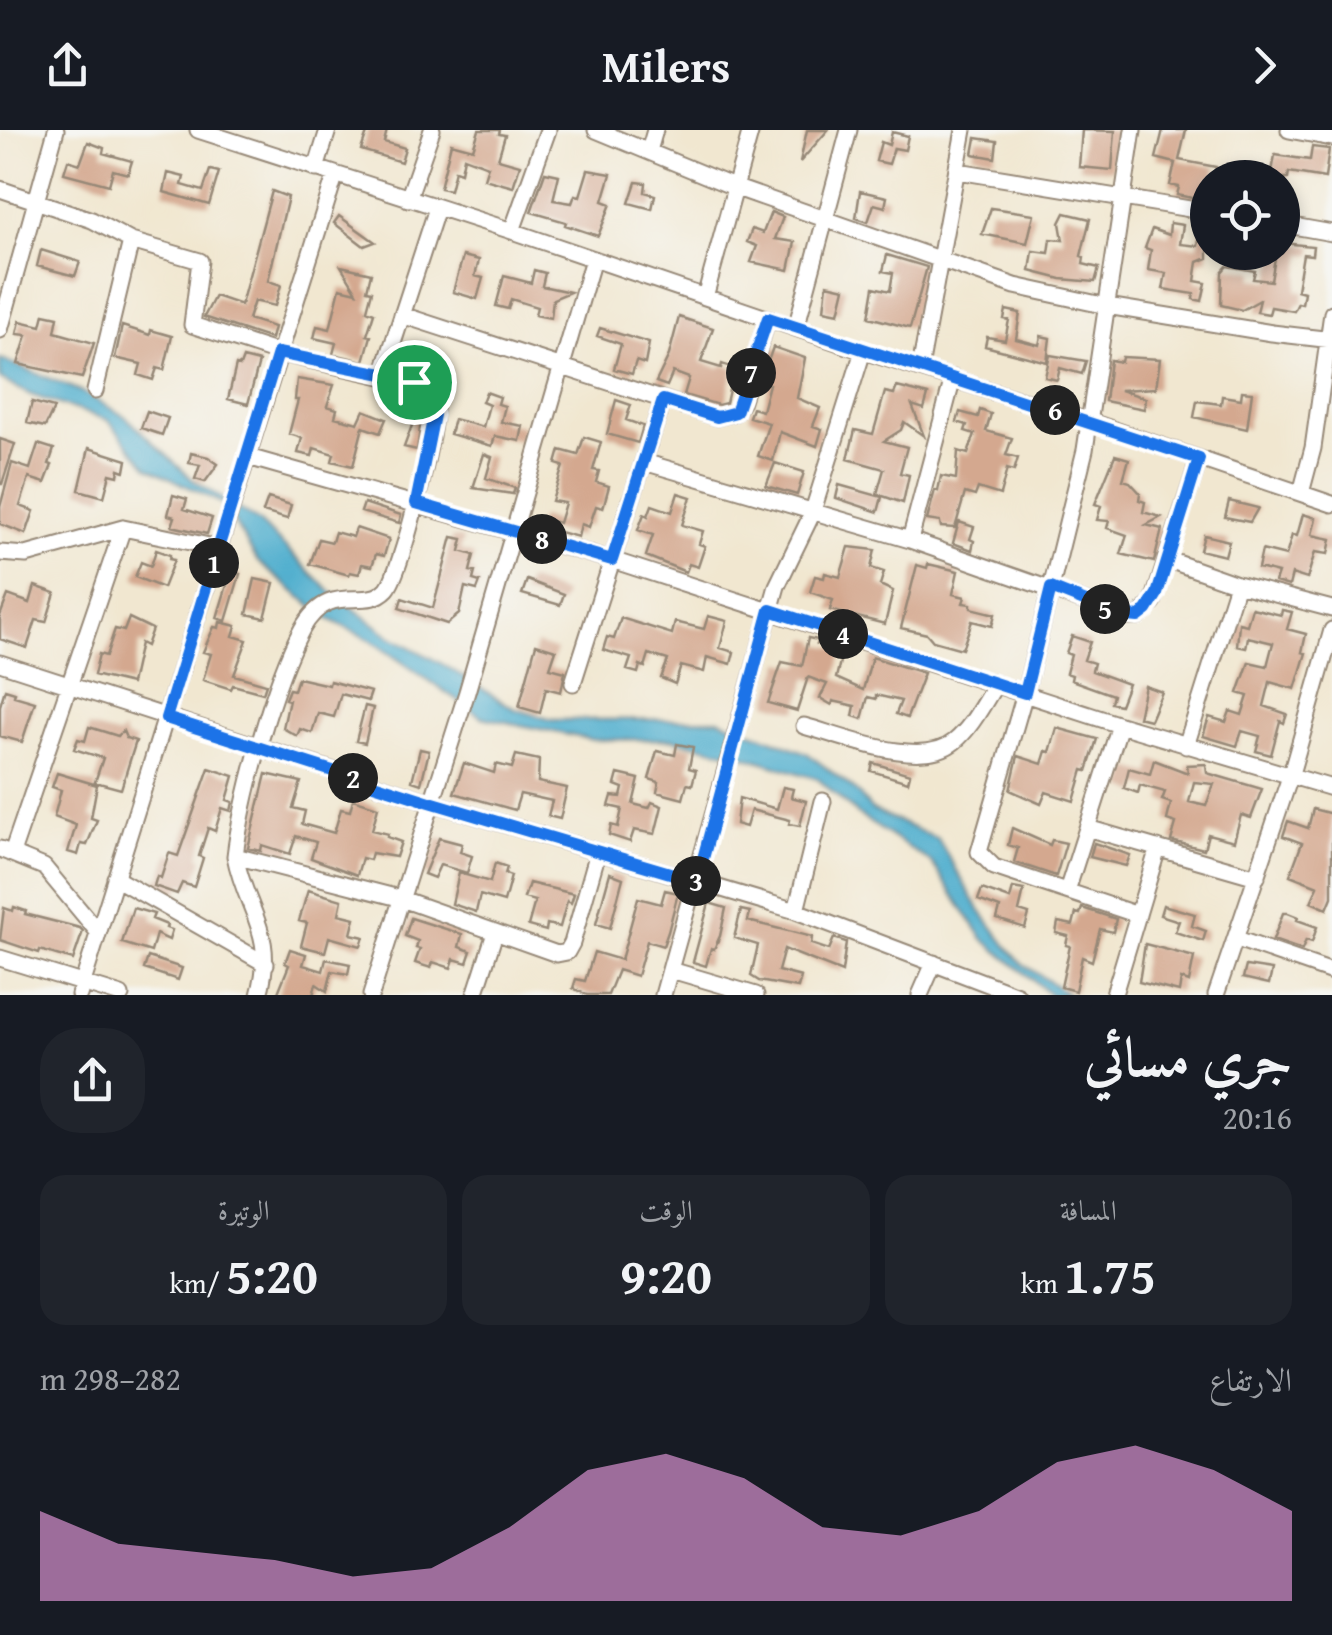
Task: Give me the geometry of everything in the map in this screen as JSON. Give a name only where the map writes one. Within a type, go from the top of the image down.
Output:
[{"type":"street","points":[[0,330],[56,130]]},
{"type":"street","points":[[198,130],[1332,504]]},
{"type":"street","points":[[316,169],[328,130]]},
{"type":"street","points":[[408,199],[432,130]]},
{"type":"street","points":[[512,232],[548,130]]},
{"type":"street","points":[[596,130],[734,187],[1015,286],[1272,334],[1330,339]]},
{"type":"street","points":[[649,151],[655,130]]},
{"type":"street","points":[[706,298],[751,130]]},
{"type":"street","points":[[796,328],[849,130]]},
{"type":"street","points":[[920,368],[964,130]]},
{"type":"street","points":[[1133,130],[1091,422],[1025,693],[978,852],[994,868],[1138,915]]},
{"type":"street","points":[[1289,130],[1332,138]]},
{"type":"street","points":[[958,171],[1190,209]]},
{"type":"street","points":[[81,989],[336,176]]},
{"type":"street","points":[[0,189],[108,226],[130,241],[200,260],[192,325],[278,353],[383,374],[424,387],[433,405],[416,503],[392,582],[376,596],[326,601],[317,608],[302,630],[260,748],[234,856],[262,931],[266,964],[259,995]]},
{"type":"street","points":[[383,374],[437,208]]},
{"type":"street","points":[[1300,227],[1332,232]]},
{"type":"street","points":[[96,391],[130,241]]},
{"type":"street","points":[[371,995],[515,531],[592,258]]},
{"type":"street","points":[[1301,493],[1313,448],[1332,313]]},
{"type":"street","points":[[402,315],[717,417],[736,412],[768,318]]},
{"type":"street","points":[[663,995],[770,610],[787,562],[812,514],[863,351]]},
{"type":"street","points":[[910,540],[952,378]]},
{"type":"street","points":[[573,683],[663,400]]},
{"type":"street","points":[[1313,448],[1332,452]]},
{"type":"street","points":[[248,457],[612,560],[1186,746],[1332,788]]},
{"type":"street","points":[[644,462],[910,540],[1119,615],[1138,617],[1153,602],[1199,459]]},
{"type":"street","points":[[0,554],[26,554],[123,528],[219,548]]},
{"type":"street","points":[[98,932],[44,867],[6,851],[123,528]]},
{"type":"street","points":[[1166,560],[1236,584],[1332,609]]},
{"type":"street","points":[[1186,746],[1236,584]]},
{"type":"street","points":[[1216,995],[1324,682],[1332,630]]},
{"type":"street","points":[[0,662],[430,802],[796,912],[1018,995]]},
{"type":"street","points":[[804,726],[901,752],[936,751],[957,740],[996,684]]},
{"type":"street","points":[[1068,891],[1120,725]]},
{"type":"street","points":[[796,912],[823,802]]},
{"type":"street","points":[[1087,828],[1257,877]]},
{"type":"street","points":[[1114,994],[1158,848]]},
{"type":"street","points":[[234,856],[399,898],[557,954],[567,952],[598,852]]},
{"type":"street","points":[[115,878],[266,964]]},
{"type":"street","points":[[479,994],[495,934]]},
{"type":"street","points":[[1238,938],[1332,970]]},
{"type":"street","points":[[0,958],[81,989],[121,995]]},
{"type":"street","points":[[920,995],[934,963]]},
{"type":"street","points":[[670,970],[756,995]]},
{"type":"water","points":[[0,359],[78,390],[126,417],[193,480],[259,522],[328,589],[390,636],[515,709],[552,720],[719,719],[807,753],[855,790],[872,810],[938,839],[979,909],[1006,945],[1023,964],[1069,995],[1051,995],[983,939],[932,863],[857,814],[818,779],[673,739],[593,740],[482,717],[370,640],[325,617],[258,562],[223,504],[148,467],[108,420],[31,395],[0,379]]},
{"type":"building","points":[[368,130],[387,130],[384,142],[405,148],[401,162],[361,150]]},
{"type":"building","points":[[479,130],[500,130],[499,134],[505,135],[498,159],[520,165],[513,187],[484,179],[488,166],[464,157],[461,172],[455,170],[450,190],[440,188],[451,143],[473,149]]},
{"type":"building","points":[[807,130],[828,130],[800,162]]},
{"type":"building","points":[[1082,130],[1115,131],[1112,170],[1079,167]]},
{"type":"building","points":[[1163,130],[1186,130],[1179,160],[1190,162],[1190,198],[1177,195],[1179,187],[1170,185],[1175,163],[1156,158]]},
{"type":"building","points":[[892,132],[908,136],[905,150],[894,148],[889,164],[876,161],[881,142],[889,145]]},
{"type":"building","points":[[976,138],[997,141],[995,158],[973,154]]},
{"type":"building","points":[[88,142],[104,148],[103,153],[132,161],[128,174],[113,170],[109,185],[64,173],[68,160],[80,164]]},
{"type":"building","points":[[1312,147],[1329,149],[1325,178],[1300,174],[1300,160],[1274,160],[1275,155],[1310,160]]},
{"type":"building","points":[[210,170],[219,172],[209,205],[164,192],[168,173],[184,177],[182,185],[203,191]]},
{"type":"building","points":[[588,170],[611,174],[603,201],[611,204],[598,236],[531,212],[545,172],[559,175],[553,200],[572,203],[575,195],[580,196]]},
{"type":"building","points":[[636,182],[646,183],[645,192],[655,195],[652,209],[629,203]]},
{"type":"building","points":[[272,191],[288,197],[268,281],[281,285],[275,306],[254,301],[248,319],[274,327],[271,339],[204,317],[215,296],[241,305]]},
{"type":"building","points":[[860,191],[887,197],[885,207],[874,204],[868,222],[856,218]]},
{"type":"building","points":[[991,208],[1034,214],[1027,243],[982,234]]},
{"type":"building","points":[[771,212],[783,217],[775,239],[795,242],[789,270],[751,262],[757,246],[747,242],[752,229],[763,233]]},
{"type":"building","points":[[1065,213],[1090,219],[1081,256],[1083,264],[1099,268],[1095,282],[1030,271],[1033,251],[1049,253],[1051,239],[1063,240],[1060,223]]},
{"type":"building","points":[[339,216],[375,242],[364,246],[334,223]]},
{"type":"building","points":[[1170,223],[1183,225],[1180,244],[1190,245],[1190,270],[1197,270],[1195,281],[1206,283],[1202,301],[1193,299],[1194,294],[1163,289],[1166,273],[1148,270],[1151,250],[1145,248],[1152,229],[1169,235]]},
{"type":"building","points":[[1300,245],[1313,246],[1312,255],[1303,254],[1297,290],[1304,292],[1302,304],[1298,303],[1294,311],[1271,307],[1269,314],[1257,312],[1260,300],[1242,310],[1221,305],[1224,270],[1255,271],[1253,279],[1271,281],[1273,270],[1300,270]]},
{"type":"building","points":[[41,250],[80,262],[75,276],[37,266]]},
{"type":"building","points":[[887,255],[927,267],[910,328],[869,317],[874,287],[890,291],[893,273],[883,271]]},
{"type":"building","points":[[463,256],[479,260],[475,276],[483,278],[477,299],[453,292]]},
{"type":"building","points":[[341,266],[371,273],[367,310],[374,313],[364,361],[333,354],[336,343],[314,338],[317,326],[330,329],[340,288],[357,292]]},
{"type":"building","points":[[534,270],[545,273],[542,286],[570,292],[553,299],[551,318],[535,315],[537,307],[511,299],[508,309],[496,306],[504,276],[531,283]]},
{"type":"building","points":[[827,284],[845,288],[839,313],[824,310]]},
{"type":"building","points":[[1006,310],[1020,313],[1016,339],[1039,345],[1041,336],[1050,338],[1047,362],[985,346],[987,337],[1005,340],[1009,320],[1004,319]]},
{"type":"building","points":[[44,314],[58,317],[55,332],[94,343],[82,378],[18,364],[27,335],[17,334],[20,321],[41,326]]},
{"type":"building","points":[[679,317],[713,328],[701,362],[734,368],[726,403],[718,405],[684,395],[689,378],[673,372],[667,386],[656,382],[669,355]]},
{"type":"building","points":[[122,326],[150,335],[151,330],[172,336],[164,370],[157,368],[153,380],[138,375],[141,364],[115,358]]},
{"type":"building","points":[[600,328],[649,343],[645,364],[636,361],[632,374],[614,369],[621,344],[597,336]]},
{"type":"building","points":[[773,347],[805,358],[797,398],[820,408],[813,426],[822,429],[817,446],[780,432],[773,461],[758,456],[769,423],[749,417],[752,408],[762,411],[769,384],[761,381]]},
{"type":"building","points":[[1050,355],[1086,361],[1082,374],[1060,368],[1057,380],[1045,377]]},
{"type":"building","points":[[1122,357],[1160,359],[1156,388],[1120,390],[1146,398],[1144,409],[1105,401],[1110,360],[1121,362]]},
{"type":"building","points":[[243,358],[259,362],[248,404],[228,399],[236,365],[240,366]]},
{"type":"building","points":[[297,379],[334,385],[327,406],[337,409],[335,417],[358,423],[364,410],[386,419],[380,433],[363,427],[353,466],[332,461],[334,454],[314,448],[312,456],[298,453],[302,438],[289,434],[298,400]]},
{"type":"building","points":[[897,387],[928,395],[924,409],[912,405],[924,436],[904,422],[901,430],[884,441],[907,447],[900,473],[909,475],[903,503],[877,494],[884,469],[848,459],[855,430],[873,434],[885,392],[894,394]]},
{"type":"building","points":[[1242,391],[1252,392],[1247,429],[1194,417],[1197,401],[1221,404],[1222,396],[1241,399]]},
{"type":"building","points":[[486,392],[500,397],[498,404],[505,406],[501,422],[523,426],[520,441],[495,436],[492,446],[450,434],[454,419],[483,427],[489,405],[482,402]]},
{"type":"building","points":[[616,400],[631,405],[626,420],[643,426],[638,443],[607,434]]},
{"type":"building","points":[[32,402],[54,408],[45,427],[27,423]]},
{"type":"building","points":[[980,410],[991,414],[986,431],[1012,438],[1006,455],[1018,458],[1014,471],[1007,469],[1000,495],[978,488],[975,496],[965,493],[955,528],[941,527],[940,522],[927,520],[935,490],[938,491],[941,476],[956,479],[958,451],[968,454],[975,434],[965,431],[967,425],[957,422],[960,412],[978,417]]},
{"type":"building","points":[[147,411],[168,418],[162,435],[141,428]]},
{"type":"building","points":[[417,412],[422,414],[417,450],[404,447]]},
{"type":"building","points":[[584,437],[601,442],[593,470],[599,471],[596,482],[609,486],[603,508],[596,506],[589,527],[581,524],[578,537],[537,526],[540,517],[559,523],[565,503],[552,501],[563,466],[556,464],[560,450],[578,455]]},
{"type":"building","points":[[0,439],[15,444],[2,484],[0,484]]},
{"type":"building","points":[[38,444],[54,449],[49,464],[52,465],[45,483],[29,478],[20,506],[34,511],[26,534],[0,524],[0,507],[12,463],[30,469]]},
{"type":"building","points":[[89,448],[127,460],[125,471],[119,469],[118,476],[110,474],[104,497],[79,490]]},
{"type":"building","points":[[191,453],[218,464],[205,482],[195,479],[200,465],[189,463]]},
{"type":"building","points":[[484,454],[492,457],[486,478],[515,488],[513,494],[473,488]]},
{"type":"building","points":[[1115,455],[1129,459],[1123,480],[1140,493],[1139,500],[1145,502],[1143,512],[1161,517],[1146,525],[1162,529],[1154,562],[1121,554],[1127,535],[1107,528],[1109,521],[1097,520],[1101,506],[1095,504]]},
{"type":"building","points":[[775,463],[804,472],[797,495],[766,486]]},
{"type":"building","points":[[839,485],[882,497],[878,512],[836,498]]},
{"type":"building","points":[[678,493],[691,497],[682,525],[703,531],[699,544],[705,546],[698,567],[689,564],[686,572],[646,556],[653,535],[638,530],[652,505],[672,512]]},
{"type":"building","points":[[173,495],[187,499],[184,509],[212,518],[207,534],[172,526],[175,517],[168,515]]},
{"type":"building","points":[[268,498],[291,505],[287,519],[263,512]]},
{"type":"building","points":[[1229,501],[1258,508],[1250,522],[1225,517]]},
{"type":"building","points":[[364,503],[401,515],[399,523],[361,512]]},
{"type":"building","points":[[1303,514],[1316,518],[1312,535],[1331,539],[1328,554],[1315,552],[1307,579],[1292,574],[1289,586],[1275,582],[1278,573],[1258,568],[1262,550],[1286,556]]},
{"type":"building","points":[[959,522],[974,527],[972,550],[953,543]]},
{"type":"building","points":[[356,528],[389,539],[384,556],[376,554],[372,566],[362,564],[359,574],[349,575],[310,564],[319,539],[332,542],[335,532],[353,537]]},
{"type":"building","points":[[1204,535],[1229,541],[1225,556],[1200,550]]},
{"type":"building","points":[[452,537],[463,539],[460,551],[474,555],[470,571],[475,572],[473,580],[480,582],[477,590],[465,587],[459,614],[447,624],[399,608],[402,598],[433,608]]},
{"type":"building","points":[[849,547],[875,550],[871,568],[884,572],[880,585],[893,591],[885,624],[830,610],[833,600],[810,592],[815,576],[824,578],[825,573],[840,577]]},
{"type":"building","points":[[156,550],[174,560],[163,588],[135,577],[141,562],[151,566]]},
{"type":"building","points":[[928,564],[958,571],[953,594],[965,597],[963,603],[971,604],[971,608],[995,614],[992,626],[972,621],[962,649],[901,628],[917,565],[927,568]]},
{"type":"building","points":[[231,572],[240,574],[226,621],[217,618]]},
{"type":"building","points":[[255,579],[274,583],[265,618],[247,614]]},
{"type":"building","points":[[527,580],[564,594],[560,605],[522,594]]},
{"type":"building","points":[[35,586],[55,593],[46,622],[36,620],[27,648],[0,639],[0,616],[8,595],[30,603]]},
{"type":"building","points":[[1252,608],[1281,615],[1282,610],[1292,612],[1287,629],[1306,634],[1302,652],[1306,653],[1295,689],[1270,682],[1264,706],[1287,714],[1284,723],[1280,721],[1271,755],[1256,751],[1260,736],[1242,731],[1237,746],[1203,736],[1209,717],[1226,722],[1230,711],[1242,715],[1248,696],[1238,693],[1249,662],[1267,666],[1273,643],[1248,637],[1246,648],[1237,646],[1239,623],[1247,625]]},
{"type":"building","points":[[708,616],[727,621],[720,648],[734,652],[731,664],[707,657],[704,672],[681,666],[675,684],[661,678],[668,660],[649,654],[645,667],[640,665],[638,673],[627,670],[631,658],[603,650],[607,637],[614,639],[621,618],[672,634],[675,622],[704,629]]},
{"type":"building","points":[[129,618],[152,629],[146,646],[140,643],[131,684],[94,675],[99,654],[106,656],[115,629],[124,631]]},
{"type":"building","points":[[220,622],[236,626],[233,636],[247,640],[234,675],[266,684],[263,693],[203,680],[211,654],[203,652]]},
{"type":"building","points":[[1072,636],[1090,642],[1084,660],[1094,663],[1092,671],[1128,684],[1120,705],[1111,703],[1113,695],[1071,680],[1072,675],[1066,673],[1071,655],[1066,653]]},
{"type":"building","points":[[808,638],[818,640],[817,644],[843,649],[836,678],[863,690],[872,657],[924,673],[907,718],[896,714],[901,701],[876,695],[876,699],[868,697],[862,719],[853,716],[855,706],[833,701],[832,705],[820,698],[827,684],[808,677],[797,711],[768,703],[782,662],[802,666]]},
{"type":"building","points":[[536,644],[556,650],[550,668],[565,672],[561,692],[546,688],[540,713],[519,707]]},
{"type":"building","points":[[298,678],[329,685],[330,681],[371,692],[368,701],[341,694],[334,717],[318,713],[312,733],[300,729],[297,736],[283,728],[289,700],[285,699]]},
{"type":"building","points":[[1145,686],[1162,692],[1150,720],[1138,717]]},
{"type":"building","points":[[5,689],[35,702],[22,742],[0,736],[0,706]]},
{"type":"building","points":[[365,706],[373,708],[365,743],[356,741]]},
{"type":"building","points":[[89,727],[118,736],[123,731],[126,738],[136,741],[121,789],[95,782],[103,758],[74,749],[78,739],[85,741]]},
{"type":"building","points":[[1057,728],[1097,739],[1074,801],[1046,792],[1041,804],[1010,790],[1018,756],[1042,764]]},
{"type":"building","points":[[677,744],[693,747],[689,768],[696,770],[683,799],[657,792],[659,782],[649,779],[657,751],[675,755]]},
{"type":"building","points":[[420,749],[429,751],[421,784],[412,781]]},
{"type":"building","points":[[516,755],[539,760],[538,782],[567,788],[560,819],[548,816],[552,801],[520,794],[515,810],[454,793],[464,763],[494,773],[496,764],[512,768]]},
{"type":"building","points":[[1154,760],[1188,773],[1187,765],[1206,764],[1207,773],[1262,789],[1251,818],[1241,815],[1234,841],[1208,834],[1204,849],[1171,841],[1176,823],[1167,820],[1171,803],[1162,800],[1165,792],[1140,785],[1138,793],[1124,788],[1129,768],[1150,774]],"holes":[[[1194,782],[1214,784],[1206,806],[1189,802]]]},
{"type":"building","points":[[873,763],[910,774],[908,782],[871,771]]},
{"type":"building","points":[[209,768],[234,776],[227,800],[233,802],[231,811],[222,808],[215,831],[208,828],[194,887],[182,883],[177,894],[154,886],[157,876],[161,878],[169,853],[178,856]]},
{"type":"building","points":[[57,773],[97,785],[91,818],[97,820],[87,845],[81,844],[78,855],[68,852],[76,825],[54,817],[61,790],[52,787]]},
{"type":"building","points":[[266,774],[301,782],[293,808],[305,811],[302,824],[334,833],[341,809],[350,811],[353,799],[378,807],[372,830],[401,842],[396,857],[372,853],[370,860],[362,858],[357,875],[311,858],[316,842],[296,836],[290,854],[262,845],[261,851],[248,848]]},
{"type":"building","points":[[618,774],[639,779],[633,804],[649,808],[652,802],[662,806],[655,834],[634,830],[630,842],[609,835],[611,825],[618,827],[622,809],[609,806],[612,796],[621,797],[623,788],[615,785]]},
{"type":"building","points":[[783,787],[793,789],[791,797],[806,801],[800,826],[751,810],[746,827],[736,824],[739,798],[777,809]]},
{"type":"building","points":[[1313,809],[1332,814],[1332,897],[1327,909],[1311,902],[1318,886],[1290,875],[1302,843],[1283,836],[1288,821],[1308,828]]},
{"type":"building","points":[[1012,828],[1050,845],[1052,840],[1066,843],[1056,876],[1014,862],[1018,848],[1008,845]]},
{"type":"building","points":[[439,838],[462,844],[460,852],[472,856],[467,873],[440,865],[434,878],[424,874]]},
{"type":"building","points":[[1094,843],[1130,855],[1126,866],[1090,857]]},
{"type":"building","points":[[495,863],[507,867],[505,874],[511,876],[504,902],[480,895],[476,912],[452,904],[459,873],[490,882]]},
{"type":"building","points":[[610,873],[623,878],[610,928],[596,924]]},
{"type":"building","points":[[529,883],[574,894],[571,903],[567,901],[560,927],[547,924],[546,931],[528,926],[535,901],[524,898]]},
{"type":"building","points":[[1013,888],[1024,890],[1019,911],[1029,914],[1025,928],[997,919],[1000,908],[978,900],[982,889],[1010,899]]},
{"type":"building","points":[[308,890],[342,900],[339,914],[355,918],[351,934],[364,937],[361,946],[329,937],[325,952],[301,946],[307,923],[299,921]]},
{"type":"building","points":[[665,890],[678,893],[668,932],[663,946],[647,941],[637,976],[618,970],[608,995],[587,995],[573,988],[576,979],[585,981],[594,952],[621,960],[638,898],[661,904]]},
{"type":"building","points":[[709,903],[726,908],[720,936],[711,948],[706,966],[693,962]]},
{"type":"building","points":[[1163,905],[1195,914],[1192,926],[1206,931],[1203,941],[1175,932],[1179,921],[1160,915]]},
{"type":"building","points":[[14,907],[26,911],[25,914],[80,928],[83,931],[73,960],[0,940],[4,908],[13,911]]},
{"type":"building","points":[[133,908],[154,914],[152,919],[167,925],[172,930],[169,940],[156,934],[151,952],[122,943]]},
{"type":"building","points":[[1082,908],[1116,919],[1113,932],[1100,929],[1092,961],[1082,957],[1075,991],[1061,987],[1070,946],[1066,945],[1068,936],[1056,933],[1058,922],[1073,925]]},
{"type":"building","points":[[741,910],[750,912],[748,921],[812,937],[811,944],[829,950],[834,938],[846,942],[842,972],[784,949],[778,971],[801,977],[798,988],[759,981],[751,976],[758,945],[734,938]]},
{"type":"building","points":[[1283,913],[1317,927],[1312,942],[1306,940],[1302,950],[1273,940]]},
{"type":"building","points":[[411,918],[462,934],[459,947],[471,951],[467,963],[454,959],[451,968],[433,962],[431,968],[415,963],[420,949],[416,948],[418,941],[405,936]]},
{"type":"building","points":[[1145,944],[1194,957],[1189,982],[1181,979],[1179,992],[1139,982]]},
{"type":"building","points":[[290,949],[306,954],[303,965],[323,971],[326,959],[350,964],[348,974],[332,971],[327,991],[316,984],[313,995],[277,995],[289,965],[285,963]]},
{"type":"building","points":[[148,957],[182,968],[178,980],[144,969]]},
{"type":"building","points":[[1246,966],[1272,970],[1269,984],[1243,978]]},
{"type":"route","points":[[768,318],[1199,459],[1153,602],[1138,617],[1130,617],[1051,588],[1025,693],[770,610],[697,881],[166,718],[278,353],[414,382],[430,395],[434,415],[416,503],[612,560],[663,400],[717,417],[736,412],[768,318]]}]
